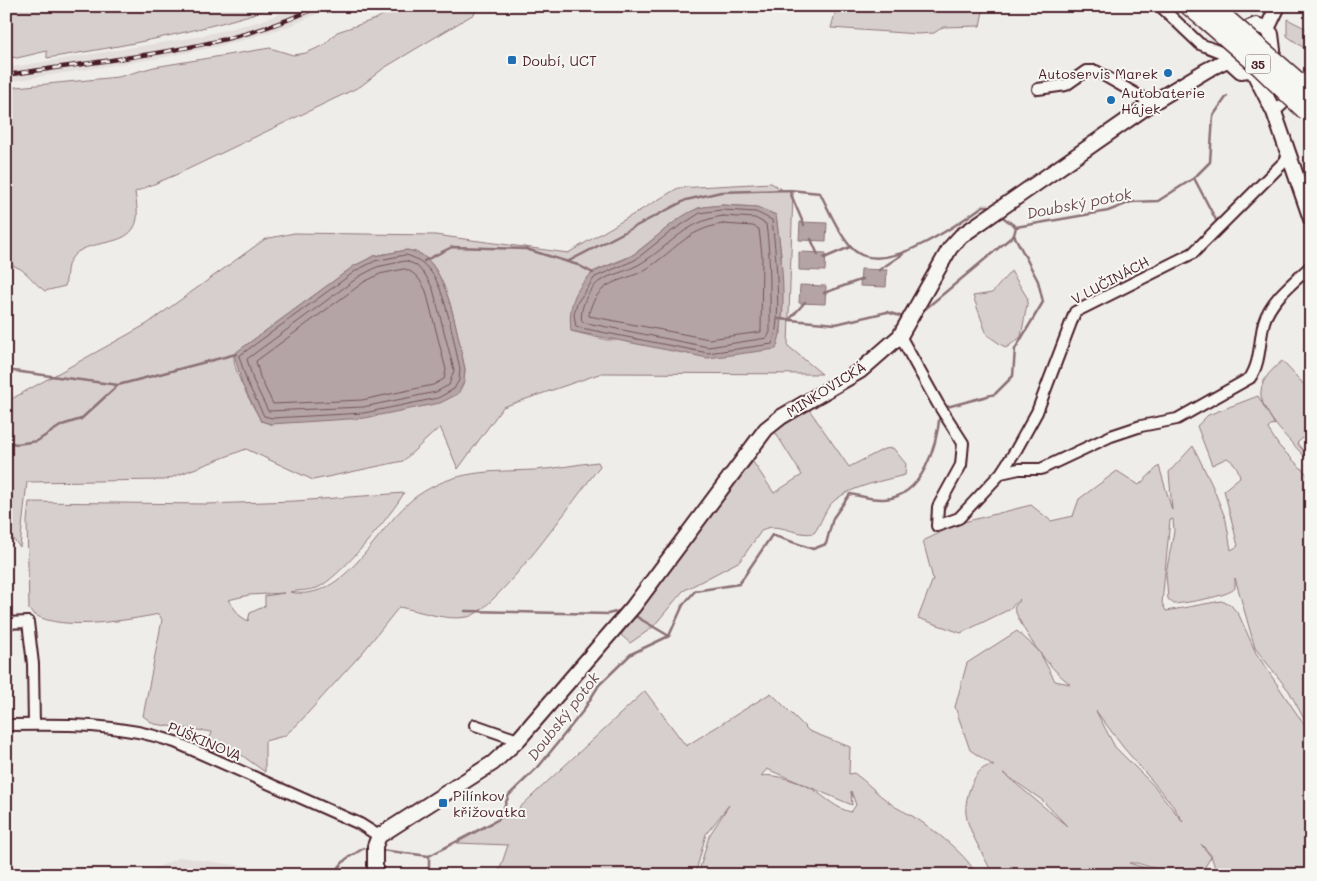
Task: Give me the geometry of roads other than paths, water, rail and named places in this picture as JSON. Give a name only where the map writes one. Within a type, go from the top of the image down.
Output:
[{"type":"highway","name":"35","points":[[1189,6],[1212,10],[1311,93]]},
{"type":"highway","name":"35","points":[[1212,10],[1258,65],[1309,113]]},
{"type":"street","points":[[1160,6],[1200,44],[1229,57],[1238,70],[1253,71],[1260,67],[1273,50],[1273,37],[1267,29],[1278,6]]},
{"type":"street","name":"MINKOVICKÁ","points":[[379,836],[493,763],[518,740],[633,607],[766,430],[781,417],[860,370],[900,336],[955,242],[1152,103],[1229,57],[1232,44],[1247,28],[1256,25],[1267,29]]},
{"type":"street","points":[[1038,89],[1066,85],[1086,71],[1096,71],[1152,103]]},
{"type":"street","points":[[1253,71],[1274,112],[1311,219]]},
{"type":"street","points":[[1274,112],[1311,79]]},
{"type":"street","name":"V LUČINÁCH","points":[[900,336],[938,404],[963,443],[961,464],[938,507],[937,526],[959,518],[1001,473],[1037,412],[1074,312],[1193,253],[1289,156]]},
{"type":"street","points":[[1001,473],[1019,469],[1040,469],[1111,436],[1141,426],[1177,420],[1250,378],[1255,371],[1264,322],[1271,307],[1311,266]]},
{"type":"street","points":[[6,623],[28,622],[34,664],[34,725]]},
{"type":"street","name":"PUŠKINOVA","points":[[6,725],[113,726],[150,733],[175,742],[360,824],[379,836]]},
{"type":"street","points":[[475,725],[518,740]]},
{"type":"street","points":[[375,875],[375,846],[379,836]]},
{"type":"water","points":[[722,205],[757,207],[776,215],[782,265],[783,301],[780,334],[776,349],[708,358],[571,331],[570,318],[573,301],[587,278],[593,273],[642,249],[690,212],[702,207]]},
{"type":"water","points":[[800,222],[827,223],[826,241],[799,240]]},
{"type":"water","points":[[407,250],[420,254],[431,264],[446,291],[465,369],[464,382],[458,394],[440,403],[365,418],[271,424],[261,421],[242,384],[234,354],[354,266],[374,256]]},
{"type":"water","points":[[799,252],[826,253],[825,271],[799,270]]},
{"type":"water","points":[[861,269],[887,270],[886,287],[860,286]]},
{"type":"water","points":[[800,285],[826,286],[825,304],[799,303]]},
{"type":"waterway","name":"Doubský potok","points":[[947,407],[995,394],[1013,376],[1015,349],[1043,302],[1038,281],[1014,235],[1016,227],[1108,211],[1131,202],[1158,201],[1194,178],[1210,162],[1213,116],[1227,96]]},
{"type":"waterway","points":[[1194,178],[1217,222]]},
{"type":"waterway","points":[[789,190],[804,225]]},
{"type":"waterway","points":[[567,262],[686,200],[721,192],[789,190],[820,193],[837,227],[850,246],[863,255],[879,258],[917,247],[983,206],[989,206]]},
{"type":"waterway","points":[[1000,215],[1016,227]]},
{"type":"waterway","points":[[918,315],[1014,235]]},
{"type":"waterway","points":[[811,239],[818,255]]},
{"type":"waterway","points":[[424,261],[452,247],[526,249],[578,265],[593,273]]},
{"type":"waterway","points":[[824,258],[850,247]]},
{"type":"waterway","points":[[879,270],[903,254]]},
{"type":"waterway","points":[[824,293],[863,279]]},
{"type":"waterway","points":[[790,319],[805,302]]},
{"type":"waterway","points":[[779,319],[836,324],[887,312],[903,317]]},
{"type":"waterway","points":[[6,442],[17,444],[37,441],[62,425],[81,419],[118,385],[236,354]]},
{"type":"waterway","points":[[6,370],[118,385]]},
{"type":"waterway","name":"Doubský potok","points":[[429,875],[429,856],[499,819],[509,795],[540,765],[583,711],[599,685],[631,654],[669,636],[683,605],[695,591],[739,584],[772,535],[813,549],[826,544],[833,518],[850,494],[884,499],[897,496],[909,489],[926,467],[935,440],[940,413]]},
{"type":"waterway","points":[[465,611],[608,614],[623,610]]},
{"type":"waterway","points":[[637,617],[669,636]]},
{"type":"waterway","points":[[332,875],[346,859],[364,848]]},
{"type":"waterway","points":[[380,850],[429,856]]},
{"type":"railway","points":[[6,75],[125,58],[207,43],[285,21],[319,6]]},
{"type":"place","name":"Doubí, UCT","points":[[512,60]]},
{"type":"place","name":"Autoservis Marek","points":[[1168,73]]},
{"type":"place","name":"Autobaterie Hájek","points":[[1111,100]]},
{"type":"place","name":"Pilínkov křižovatka","points":[[443,803]]}]
